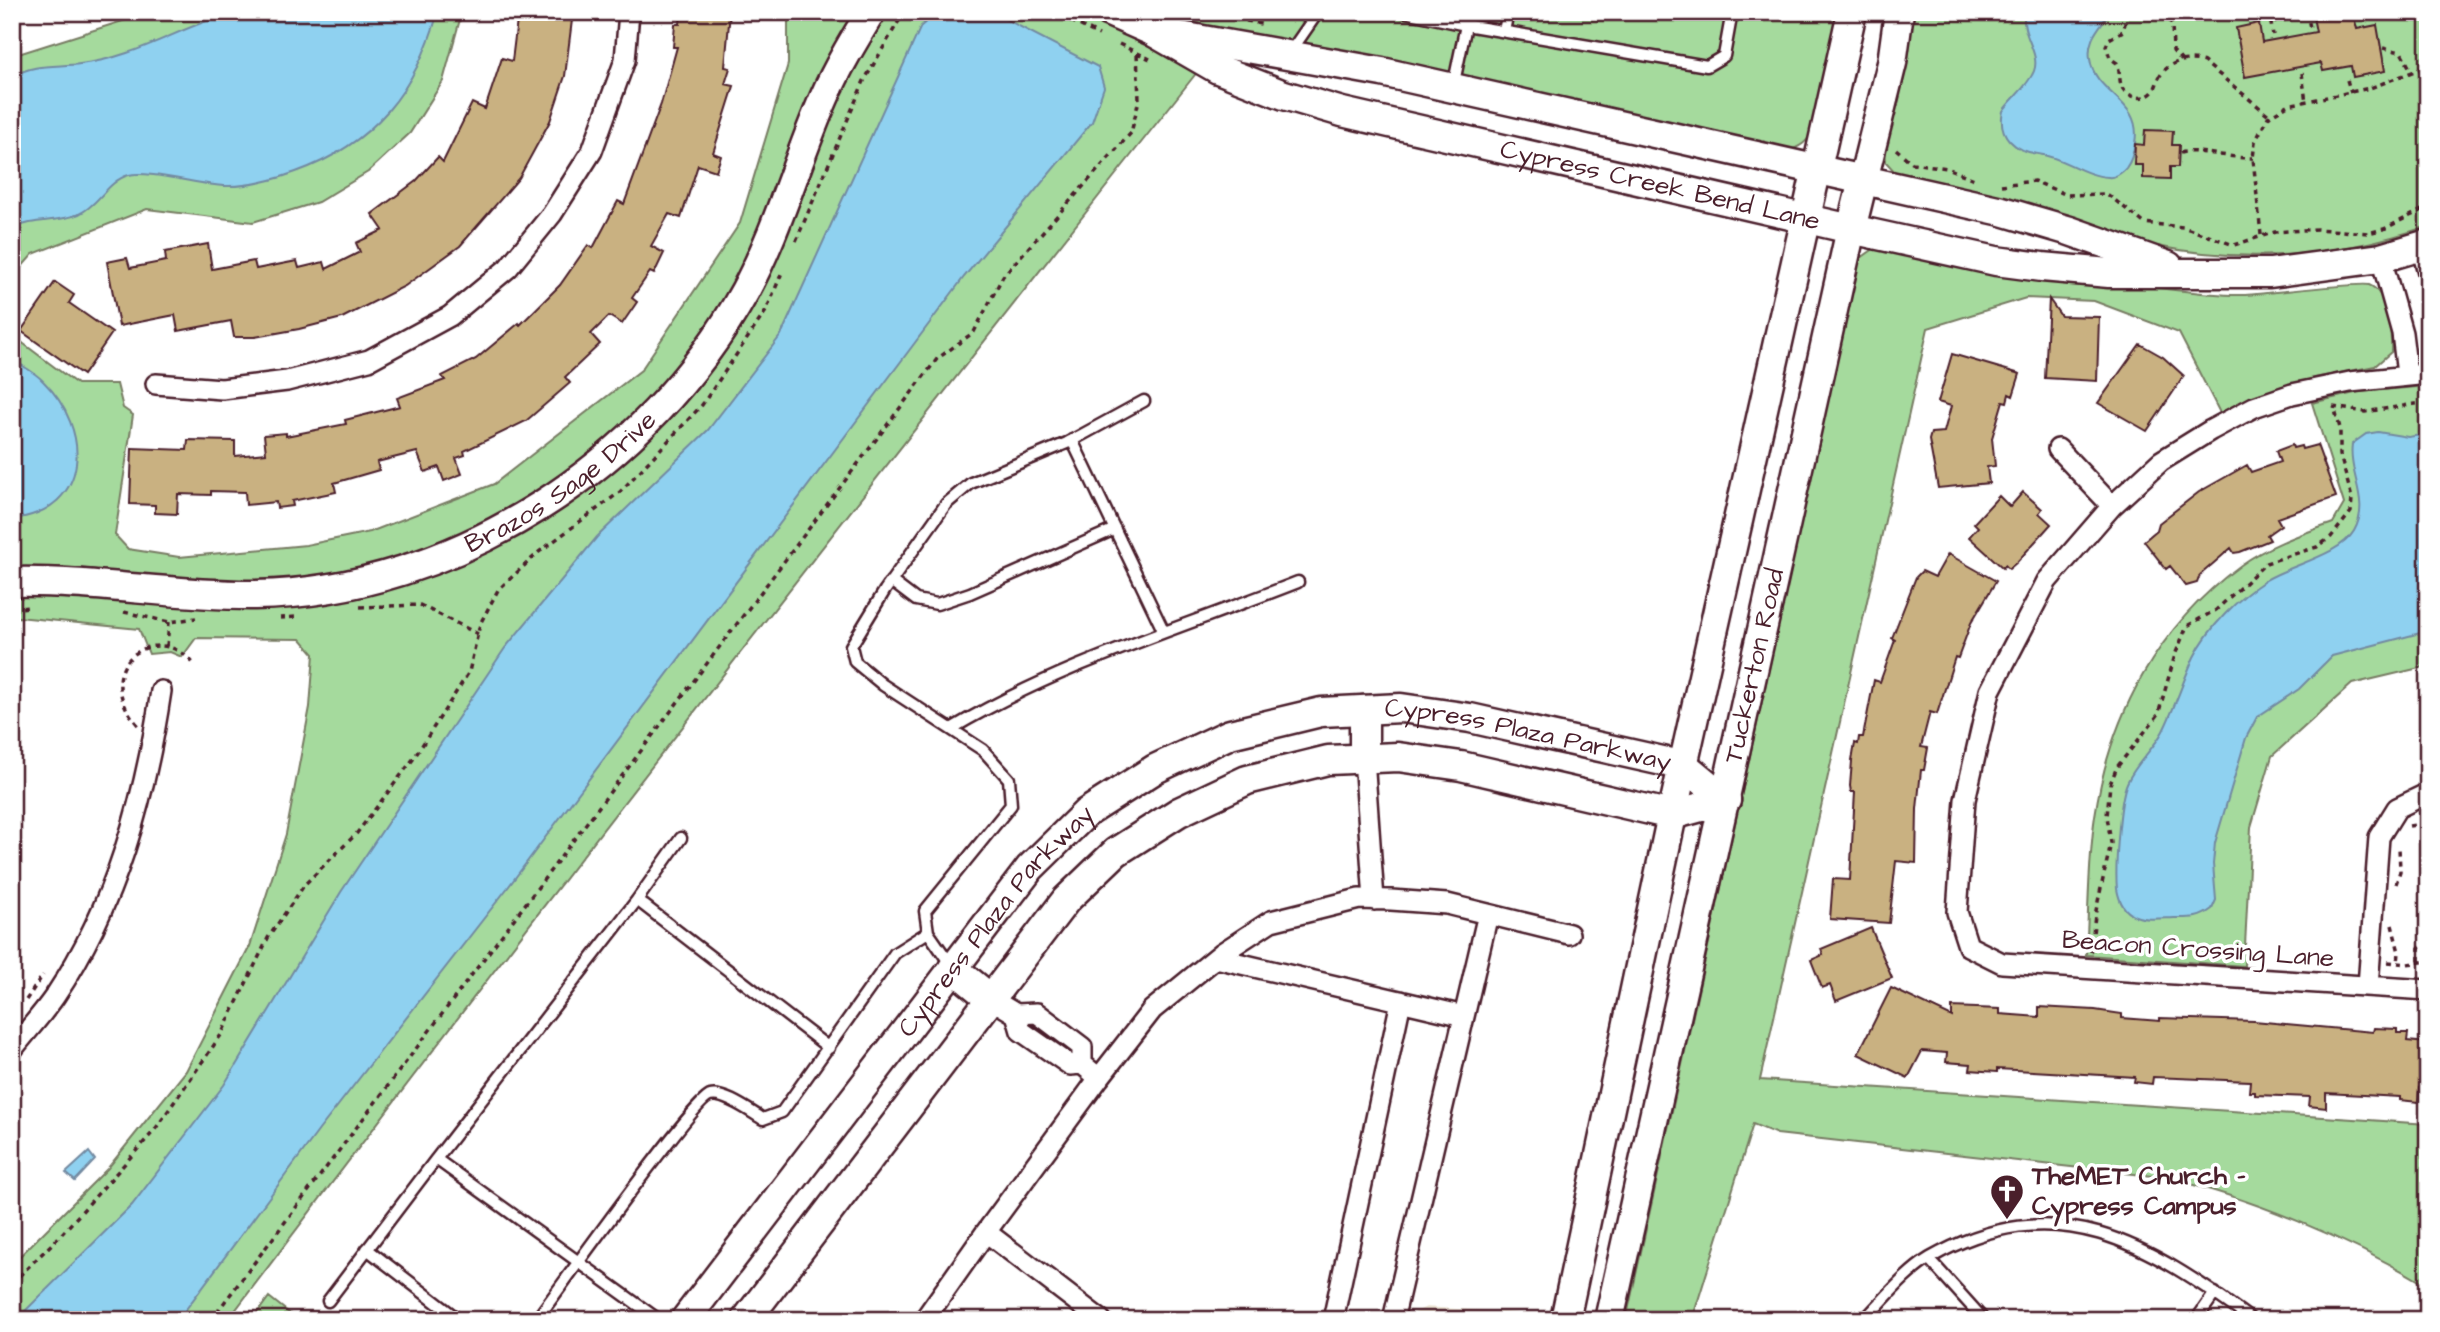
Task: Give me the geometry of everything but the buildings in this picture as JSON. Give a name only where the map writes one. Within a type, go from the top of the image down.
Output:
[{"type":"street","points":[[156,384],[222,389],[287,381],[369,360],[450,316],[508,268],[552,214],[592,152],[625,60],[629,12]]},
{"type":"street","name":"Brazos Sage Drive","points":[[12,582],[72,583],[204,595],[306,592],[405,569],[500,528],[555,499],[631,437],[665,404],[708,352],[745,291],[771,238],[824,98],[871,12]]},
{"type":"street","name":"Tuckerton Road","points":[[1564,1320],[1814,168],[1852,12]]},
{"type":"street","name":"Tuckerton Road","points":[[1609,1320],[1852,229],[1892,62],[1899,12]]},
{"type":"street","name":"Cypress Creek Bend Lane","points":[[1105,24],[1288,54],[1814,168],[2036,221],[2183,272]]},
{"type":"street","name":"Cypress Creek Bend Lane","points":[[1153,31],[1218,69],[1342,112],[1996,261],[2109,273],[2270,273],[2425,255]]},
{"type":"street","points":[[2381,258],[2402,333],[2407,374]]},
{"type":"street","points":[[2058,449],[2112,506],[2161,461],[2254,407],[2292,394],[2350,382],[2407,374],[2428,374]]},
{"type":"street","name":"Beacon Crossing Lane","points":[[2112,506],[2047,581],[1990,691],[1965,800],[1957,912],[1968,946],[2002,962],[2428,990]]},
{"type":"street","points":[[12,1050],[55,996],[118,872],[151,754],[161,691]]},
{"type":"street","name":"Cypress Plaza Parkway","points":[[685,1320],[1030,868],[1086,813],[1155,769],[1230,734],[1321,712],[1401,708],[1470,718],[1685,766],[1726,800]]},
{"type":"street","points":[[1364,709],[1364,758],[1374,900]]},
{"type":"street","name":"Cypress Plaza Parkway","points":[[746,1320],[1066,900],[1127,845],[1178,812],[1247,780],[1328,760],[1398,757],[1461,766],[1672,815],[1726,800]]},
{"type":"street","points":[[2368,986],[2379,837],[2397,808],[2428,793]]},
{"type":"street","points":[[924,1320],[1099,1078],[1152,1010],[1216,958],[1271,922],[1359,899],[1447,904],[1569,934]]},
{"type":"street","points":[[1393,1320],[1488,914]]},
{"type":"street","points":[[1216,958],[1464,1016]]},
{"type":"street","points":[[953,968],[991,999],[1016,1014],[1021,1031],[1070,1065],[1082,1064],[1099,1078]]},
{"type":"street","points":[[1333,1320],[1401,1001]]},
{"type":"street","points":[[986,1232],[1101,1320]]},
{"type":"lane","points":[[1288,54],[1318,12]]},
{"type":"lane","points":[[1405,12],[1707,66],[1724,56],[1732,12]]},
{"type":"lane","points":[[1452,88],[1468,12]]},
{"type":"lane","points":[[1504,31],[1508,12]]},
{"type":"lane","points":[[953,968],[928,932],[925,911],[1011,805],[1009,779],[983,750],[883,685],[855,662],[851,646],[891,581],[946,504],[971,483],[1072,440],[1144,401]]},
{"type":"lane","points":[[1072,440],[1163,630]]},
{"type":"lane","points":[[891,581],[916,600],[937,604],[970,593],[1115,529]]},
{"type":"lane","points":[[951,729],[1000,700],[1163,630],[1298,582]]},
{"type":"lane","points":[[328,1301],[637,900],[681,838]]},
{"type":"lane","points":[[637,900],[829,1048]]},
{"type":"lane","points":[[536,1320],[705,1097],[715,1094],[762,1119],[782,1112],[895,953],[928,932]]},
{"type":"lane","points":[[436,1159],[659,1320]]},
{"type":"lane","points":[[1864,1320],[1929,1259],[2006,1226],[2068,1227],[2105,1234],[2151,1252],[2252,1320]]},
{"type":"lane","points":[[367,1249],[459,1320]]},
{"type":"lane","points":[[1929,1259],[1984,1320]]},
{"type":"lane","points":[[2196,1320],[2215,1293]]},
{"type":"path","points":[[793,247],[864,81],[904,12]]},
{"type":"path","points":[[1053,12],[1105,24]]},
{"type":"path","points":[[1207,12],[1265,25]]},
{"type":"path","points":[[2128,12],[2123,31],[2109,39],[2106,46],[2110,58],[2117,63],[2121,84],[2126,92],[2138,98],[2146,97],[2151,94],[2160,75],[2173,64],[2182,61],[2204,62],[2270,116]]},
{"type":"path","points":[[2163,12],[2172,24],[2173,51],[2182,61]]},
{"type":"path","points":[[2210,12],[2226,16],[2247,12]]},
{"type":"path","points":[[2269,12],[2273,35]]},
{"type":"path","points":[[2271,22],[2308,14],[2310,28]]},
{"type":"path","points":[[211,1320],[937,359],[974,332],[1003,276],[1131,133],[1139,100],[1137,53],[1113,41]]},
{"type":"path","points":[[2383,48],[2402,52],[2413,72]]},
{"type":"path","points":[[2261,235],[2253,158],[2259,131],[2270,116],[2288,105],[2351,93],[2428,66]]},
{"type":"path","points":[[2302,73],[2306,102]]},
{"type":"path","points":[[2347,80],[2351,93]]},
{"type":"path","points":[[2180,153],[2187,150],[2219,157],[2253,158]]},
{"type":"path","points":[[1903,158],[1919,166],[1956,171],[1977,181]]},
{"type":"path","points":[[1995,185],[2034,181],[2067,195],[2107,194],[2144,223],[2183,227],[2227,245],[2261,235],[2317,229],[2368,233],[2384,229],[2428,207]]},
{"type":"path","points":[[12,1283],[59,1237],[154,1131],[221,1035],[268,938],[306,884],[357,833],[414,758],[469,672],[478,634],[498,590],[539,552],[620,492],[702,405],[766,311],[788,260]]},
{"type":"path","points":[[2325,407],[2365,412],[2428,402]]},
{"type":"path","points":[[2089,968],[2095,915],[2111,843],[2107,816],[2110,785],[2117,767],[2158,715],[2175,655],[2187,626],[2216,610],[2266,563],[2316,547],[2331,537],[2351,512],[2352,498],[2340,455],[2340,428],[2334,407]]},
{"type":"path","points":[[354,608],[420,606],[478,634]]},
{"type":"path","points":[[273,618],[300,616]]},
{"type":"path","points":[[167,646],[169,622],[207,617]]},
{"type":"path","points":[[137,736],[138,726],[127,713],[117,689],[123,666],[139,652],[167,646],[181,652],[193,663]]},
{"type":"path","points":[[2403,830],[2417,823],[2428,823]]},
{"type":"path","points":[[2393,892],[2400,871],[2400,837]]},
{"type":"path","points":[[2390,916],[2399,952],[2398,963]]},
{"type":"path","points":[[2419,961],[2419,948],[2428,941]]},
{"type":"path","points":[[2370,961],[2428,961]]},
{"type":"path","points":[[20,1009],[49,967]]},
{"type":"shaded area","points":[[1426,1307],[1517,1313],[1516,1320],[1412,1320],[1414,1313]]},
{"type":"green space","points":[[151,12],[462,12],[443,81],[410,133],[368,172],[318,202],[253,222],[147,209],[33,254],[12,278],[12,56]]},
{"type":"green space","points":[[788,12],[857,12],[758,237],[707,331],[667,383],[621,430],[569,472],[513,508],[453,538],[391,560],[327,576],[262,583],[231,583],[74,568],[12,569],[12,335],[77,384],[117,384],[123,408],[133,415],[115,535],[128,549],[179,557],[306,545],[370,532],[494,484],[641,370],[740,223],[788,64]]},
{"type":"green space","points":[[887,12],[1078,12],[1198,71],[709,692],[228,1320],[12,1320],[12,1264],[108,1168],[186,1071],[250,946],[286,834],[310,707],[314,654],[301,639],[196,638],[182,657],[170,652],[149,654],[139,629],[18,617],[12,621],[12,593],[178,607],[244,609],[304,604],[396,584],[457,564],[509,541],[547,519],[618,467],[651,436],[710,370],[735,334],[757,296],[780,246],[845,83]]},
{"type":"green space","points":[[1159,12],[1839,12],[1814,128],[1803,144],[1785,152],[1226,31]]},
{"type":"green space","points":[[1912,12],[2428,12],[2428,226],[2360,245],[2325,251],[2256,256],[2186,251],[2137,242],[2040,207],[1931,183],[1895,172],[1886,162],[1885,144]]},
{"type":"green space","points":[[1875,248],[2080,279],[2219,295],[2369,285],[2376,289],[2385,305],[2390,325],[2391,352],[2375,366],[2315,378],[2268,393],[2220,413],[2179,333],[2094,301],[2026,298],[1928,328],[1760,1080],[2428,1124],[2428,1286],[2366,1252],[2299,1221],[2229,1196],[2161,1177],[1777,1134],[1753,1124],[1692,1320],[1626,1320],[1857,268],[1861,258]]},
{"type":"green space","points":[[2428,386],[2428,666],[2352,684],[2272,756],[2251,827],[2244,966],[2086,955],[2091,850],[2102,779],[2112,743],[2143,675],[2185,616],[2241,565],[2274,546],[2333,523],[2344,504],[2312,403],[2359,392]]},
{"type":"green space","points":[[269,1297],[298,1320],[252,1320]]},
{"type":"water","points":[[234,12],[438,12],[418,66],[388,111],[369,130],[324,160],[279,178],[242,185],[214,185],[148,174],[129,175],[115,182],[79,214],[29,223],[12,229],[12,77],[28,69],[101,61]]},
{"type":"water","points":[[938,12],[992,12],[1098,67],[1104,87],[1092,122],[964,277],[509,886],[319,1130],[178,1320],[16,1320],[132,1205],[224,1085],[341,892],[505,648],[597,537],[708,430],[781,335],[921,26]]},
{"type":"water","points":[[2025,12],[2110,12],[2090,45],[2090,59],[2100,82],[2126,107],[2136,128],[2131,159],[2118,175],[2099,176],[2056,159],[2022,150],[2005,135],[2003,111],[2034,71],[2035,57],[2025,28]]},
{"type":"water","points":[[12,359],[40,378],[59,400],[70,422],[76,443],[76,465],[70,484],[57,500],[38,512],[12,519]]},
{"type":"water","points":[[2378,432],[2408,437],[2428,434],[2428,631],[2332,656],[2299,689],[2257,717],[2246,738],[2215,843],[2213,864],[2216,900],[2212,909],[2203,915],[2190,918],[2146,918],[2131,914],[2120,900],[2117,889],[2118,835],[2124,792],[2130,776],[2163,731],[2194,657],[2225,614],[2266,580],[2338,547],[2354,531],[2359,520],[2360,498],[2353,466],[2352,444],[2366,434]]},
{"type":"water","points":[[89,1152],[95,1160],[75,1181],[66,1173]]},
{"type":"place","name":"TheMET Church - Cypress Campus","points":[[2007,1221]]}]
